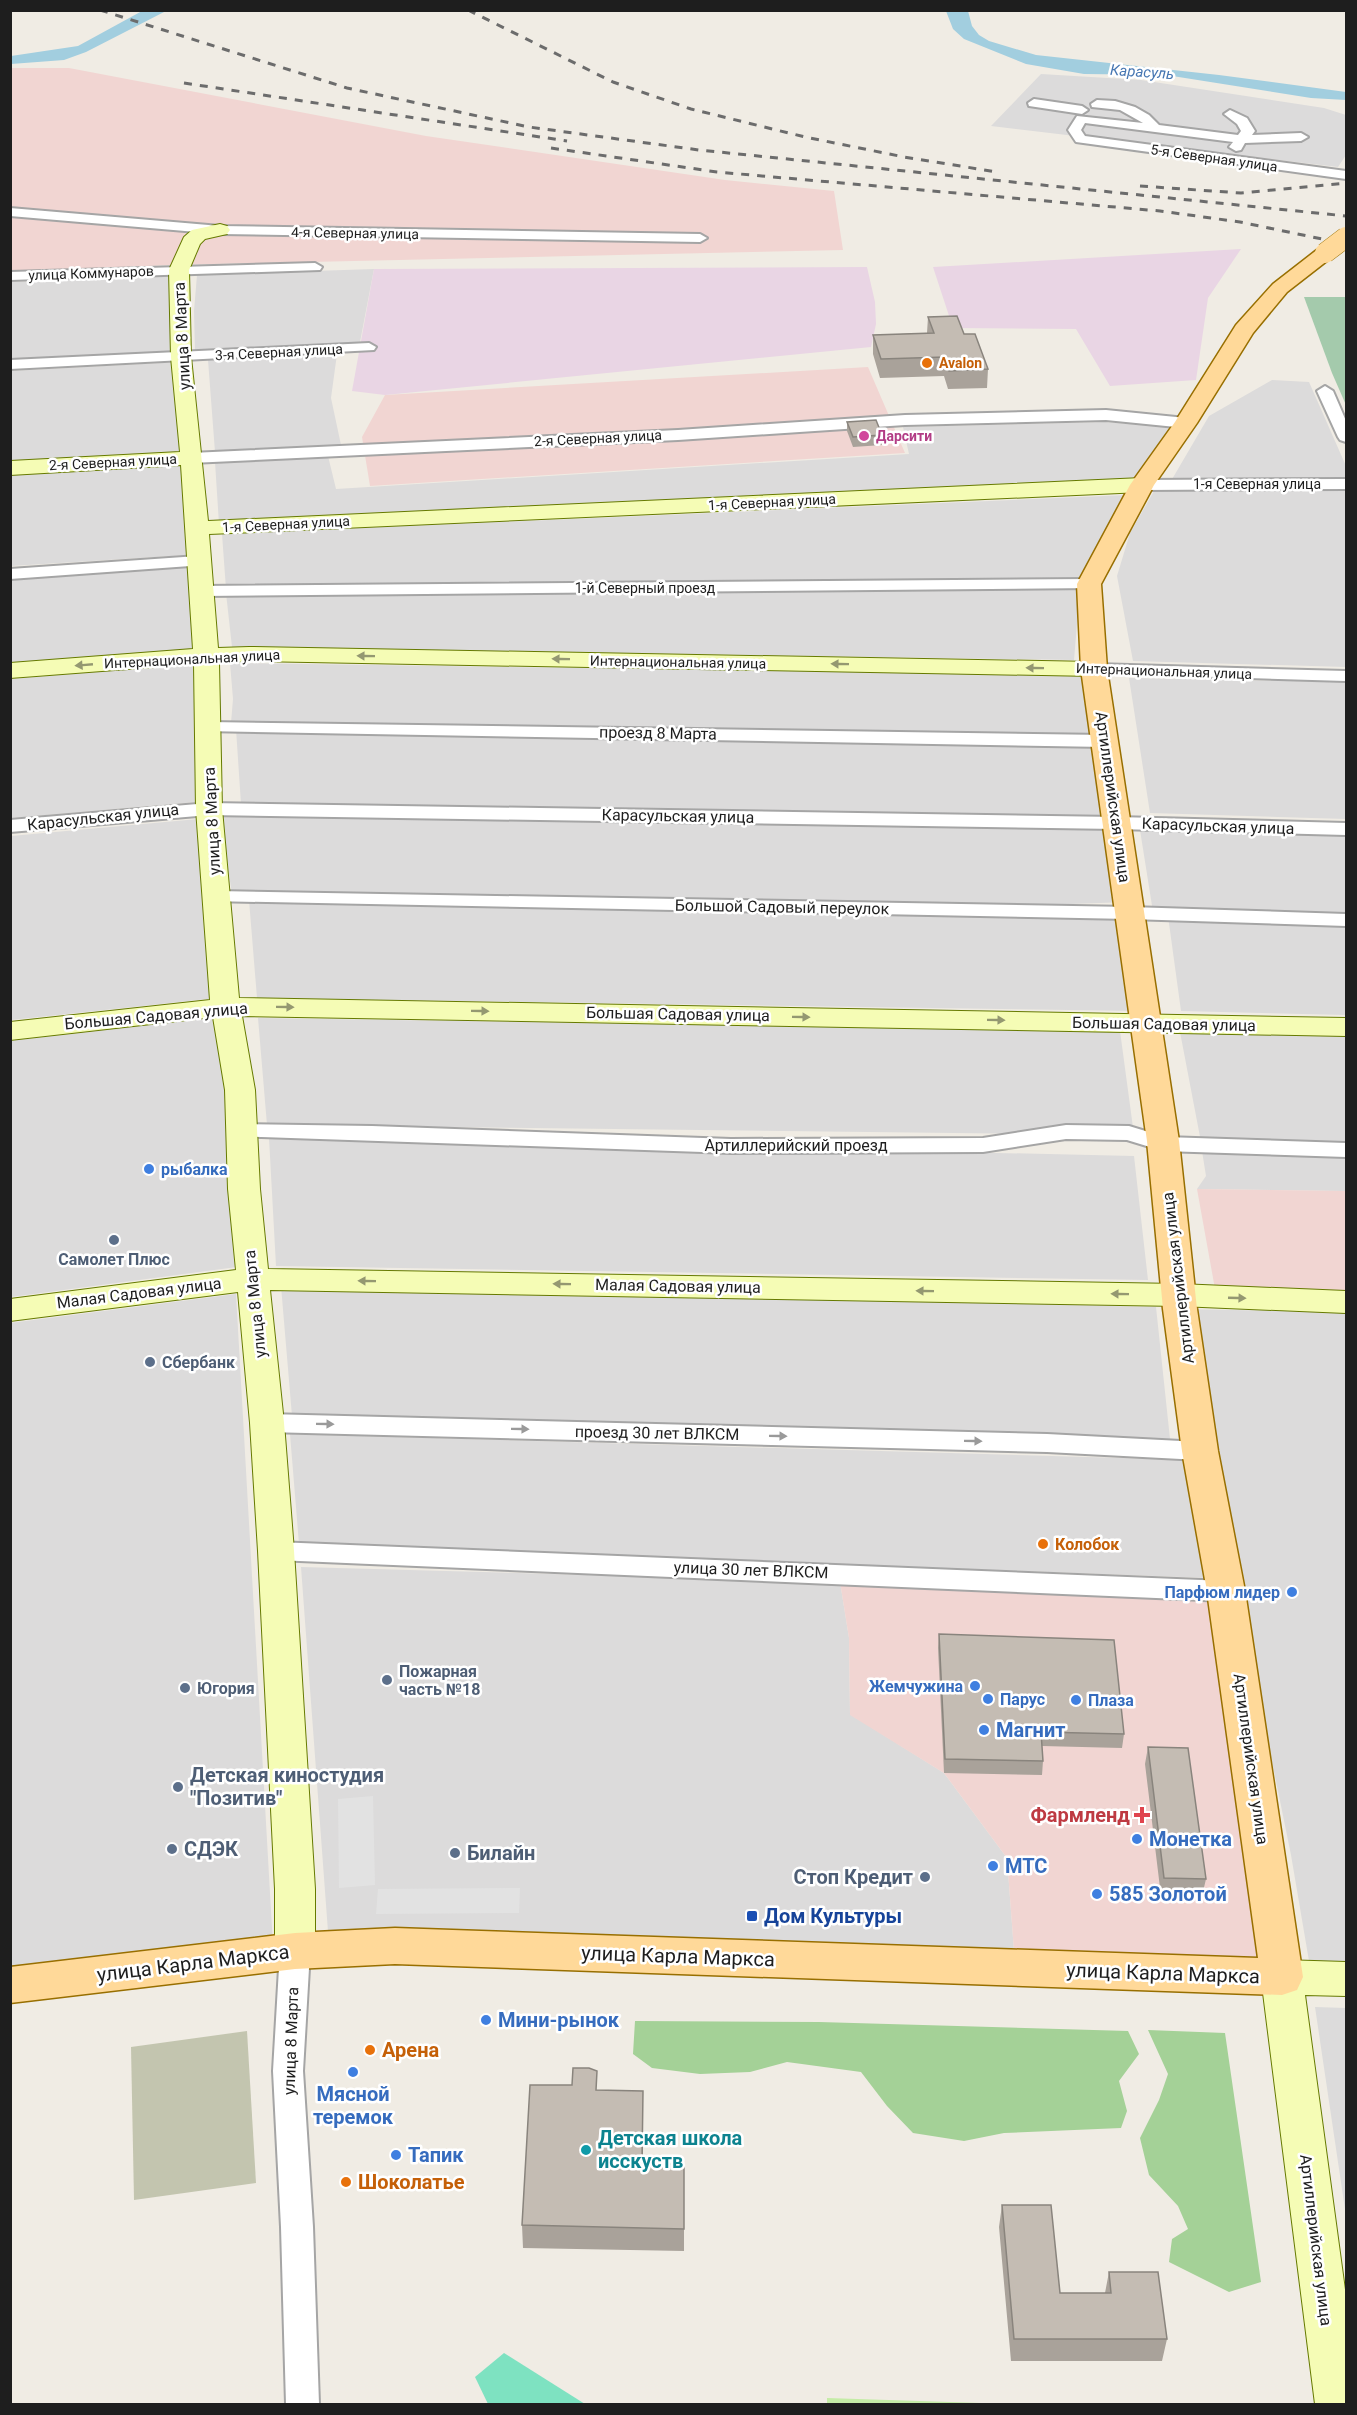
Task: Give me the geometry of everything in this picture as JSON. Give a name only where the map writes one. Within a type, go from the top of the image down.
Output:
[{"type":"main road","points":[[1089,584],[1142,485],[1186,423],[1244,330],[1280,288],[1347,237]]},
{"type":"main road","name":"Артиллерийская улица","points":[[1089,584],[1094,669],[1163,1144],[1179,1295],[1200,1450],[1226,1591],[1282,1977]]},
{"type":"main road","name":"улица Карла Маркса","points":[[10,1985],[295,1951],[395,1946],[1282,1977]]},
{"type":"street","points":[[1084,93],[1097,104]]},
{"type":"street","points":[[1034,103],[1082,115],[1157,129],[1241,139],[1301,136]]},
{"type":"street","points":[[1082,115],[1097,104],[1112,104],[1142,114],[1157,129]]},
{"type":"street","points":[[1230,114],[1242,121],[1248,131],[1236,146],[1244,162]]},
{"type":"street","name":"5-я Северная улица","points":[[1082,115],[1074,130],[1081,139],[1347,175]]},
{"type":"street","points":[[10,212],[194,230],[220,230]]},
{"type":"street","name":"улица 8 Марта","points":[[194,230],[179,270],[181,357],[197,528],[209,727],[209,809],[222,989],[240,1090],[244,1189],[267,1423],[276,1551],[295,1889],[295,1951],[288,2071],[297,2227],[303,2404]]},
{"type":"street","name":"4-я Северная улица","points":[[220,230],[700,238]]},
{"type":"street","name":"улица Коммунаров","points":[[10,276],[315,267]]},
{"type":"street","name":"3-я Северная улица","points":[[10,366],[369,347]]},
{"type":"street","points":[[1325,391],[1347,437]]},
{"type":"street","name":"2-я Северная улица","points":[[10,468],[678,435],[905,420],[1106,416],[1186,423]]},
{"type":"street","name":"1-я Северная улица","points":[[197,528],[1142,485],[1347,484]]},
{"type":"street","points":[[10,574],[198,561]]},
{"type":"street","name":"1-й Северный проезд","points":[[201,591],[1089,584]]},
{"type":"street","name":"Интернациональная улица","points":[[10,671],[249,654],[1094,669],[1347,676]]},
{"type":"street","name":"проезд 8 Марта","points":[[209,727],[1106,741]]},
{"type":"street","name":"Карасульская улица","points":[[10,826],[209,809],[1117,823],[1347,829]]},
{"type":"street","name":"Большой Садовый переулок","points":[[217,897],[1130,913],[1347,920]]},
{"type":"street","name":"Большая Садовая улица","points":[[10,1030],[226,1007],[1347,1027]]},
{"type":"street","name":"Артиллерийский проезд","points":[[243,1131],[372,1132],[730,1146],[983,1146],[1066,1132],[1129,1133],[1163,1144],[1347,1150]]},
{"type":"street","name":"Малая Садовая улица","points":[[10,1310],[252,1279],[1179,1295],[1347,1302]]},
{"type":"street","name":"проезд 30 лет ВЛКСМ","points":[[267,1423],[1047,1443],[1200,1450]]},
{"type":"street","name":"улица 30 лет ВЛКСМ","points":[[276,1551],[1226,1591]]},
{"type":"street","name":"улица Карла Маркса","points":[[1282,1977],[1347,1980]]},
{"type":"street","name":"Артиллерийская улица","points":[[1282,1977],[1338,2404]]},
{"type":"shaded area","points":[[10,68],[69,68],[426,136],[725,180],[834,191],[843,250],[171,265],[11,272]]},
{"type":"shaded area","points":[[1041,74],[1141,80],[1324,108],[1346,115],[1346,155],[1338,167],[991,126]]},
{"type":"shaded area","points":[[1241,249],[1208,298],[1196,380],[1110,386],[1076,329],[953,328],[933,267]]},
{"type":"shaded area","points":[[867,267],[875,302],[876,324],[871,347],[385,395],[352,391],[374,269]]},
{"type":"shaded area","points":[[374,269],[360,342],[195,352],[194,311],[197,275]]},
{"type":"shaded area","points":[[175,276],[178,352],[11,360],[11,282]]},
{"type":"shaded area","points":[[337,354],[331,398],[341,445],[215,452],[208,360]]},
{"type":"shaded area","points":[[180,362],[185,454],[11,464],[11,371]]},
{"type":"shaded area","points":[[868,367],[905,453],[370,486],[362,437],[385,395]]},
{"type":"shaded area","points":[[1272,380],[1309,382],[1346,466],[1346,479],[1171,481],[1209,416]]},
{"type":"shaded area","points":[[1105,422],[1170,427],[1134,481],[219,524],[215,462],[328,456],[336,489],[909,454],[903,427]]},
{"type":"shaded area","points":[[185,464],[188,555],[11,566],[11,474]]},
{"type":"shaded area","points":[[1154,491],[1346,491],[1346,667],[1133,661],[1117,576],[1130,533]]},
{"type":"shaded area","points":[[1128,495],[1089,584],[226,589],[222,534]]},
{"type":"shaded area","points":[[193,567],[200,649],[11,663],[11,580]]},
{"type":"shaded area","points":[[1080,587],[1074,660],[232,647],[226,593]]},
{"type":"shaded area","points":[[230,663],[1085,675],[1093,740],[231,723],[233,699]]},
{"type":"shaded area","points":[[194,664],[207,801],[11,818],[11,679]]},
{"type":"shaded area","points":[[1129,678],[1346,682],[1346,819],[1150,813]]},
{"type":"shaded area","points":[[236,729],[1094,746],[1103,817],[241,804]]},
{"type":"shaded area","points":[[220,816],[1118,830],[1127,902],[935,909],[232,894]]},
{"type":"shaded area","points":[[209,818],[217,998],[11,1020],[11,836]]},
{"type":"shaded area","points":[[1140,830],[1346,835],[1346,916],[1153,912]]},
{"type":"shaded area","points":[[249,900],[1129,916],[1140,1011],[257,998]]},
{"type":"shaded area","points":[[1168,916],[1346,922],[1346,1015],[1181,1011]]},
{"type":"shaded area","points":[[221,1017],[237,1267],[11,1297],[10,1041]]},
{"type":"shaded area","points":[[258,1018],[1120,1031],[1134,1135],[267,1125]]},
{"type":"shaded area","points":[[1180,1032],[1346,1035],[1346,1147],[1201,1142]]},
{"type":"shaded area","points":[[269,1138],[1134,1156],[1148,1280],[276,1266]]},
{"type":"shaded area","points":[[1202,1151],[1346,1154],[1346,1191],[1197,1189],[1206,1176]]},
{"type":"shaded area","points":[[1197,1189],[1346,1191],[1346,1291],[1215,1289]]},
{"type":"shaded area","points":[[281,1286],[1156,1307],[1170,1439],[292,1416]]},
{"type":"shaded area","points":[[236,1294],[273,1946],[11,1974],[10,1323]]},
{"type":"shaded area","points":[[1180,1309],[1346,1312],[1346,1962],[1309,1961],[1291,1855]]},
{"type":"shaded area","points":[[290,1434],[1194,1460],[1208,1578],[299,1544]]},
{"type":"shaded area","points":[[301,1567],[840,1582],[849,1638],[850,1714],[944,1773],[1007,1858],[1014,1951],[329,1945]]},
{"type":"shaded area","points":[[840,1582],[1209,1598],[1266,1961],[1014,1951],[1007,1858],[944,1773],[850,1715],[849,1638]]},
{"type":"shaded area","points":[[373,1796],[375,1885],[339,1888],[338,1799]]},
{"type":"shaded area","points":[[520,1888],[519,1913],[376,1914],[378,1889]]},
{"type":"shaded area","points":[[1315,2007],[1346,2008],[1346,2216]]},
{"type":"shaded area","points":[[247,2031],[256,2183],[134,2200],[131,2047]]},
{"type":"green space","points":[[1304,297],[1346,297],[1346,405],[1332,373]]},
{"type":"green space","points":[[635,2021],[819,2022],[1128,2031],[1139,2054],[1119,2081],[1127,2111],[1121,2128],[1004,2133],[964,2141],[913,2133],[887,2106],[861,2072],[787,2062],[750,2072],[700,2074],[652,2068],[633,2054]]},
{"type":"green space","points":[[1148,2030],[1225,2033],[1261,2282],[1229,2292],[1169,2262],[1172,2239],[1188,2229],[1178,2206],[1149,2175],[1140,2138],[1159,2100],[1168,2074]]},
{"type":"green space","points":[[504,2353],[585,2404],[488,2404],[475,2377]]},
{"type":"green space","points":[[827,2398],[1012,2404],[827,2404]]},
{"type":"water","points":[[142,11],[166,11],[86,52],[64,60],[11,64],[11,56],[78,46]]},
{"type":"water","name":"Карасуль","points":[[946,11],[968,11],[972,26],[979,35],[989,41],[1036,55],[1219,75],[1346,92],[1346,100],[1311,98],[1166,75],[1084,74],[1026,64],[964,39],[953,29]]},
{"type":"building","points":[[957,316],[964,334],[975,334],[988,369],[949,371],[945,357],[881,359],[873,335],[934,333],[928,317]]},
{"type":"building","points":[[876,420],[882,435],[853,437],[847,422]]},
{"type":"building","points":[[939,1634],[1114,1640],[1124,1734],[1041,1732],[1043,1761],[945,1759]]},
{"type":"building","points":[[1148,1747],[1188,1748],[1206,1879],[1164,1878]]},
{"type":"building","name":"Детская школа исскуств","points":[[573,2068],[589,2068],[597,2071],[596,2090],[643,2091],[642,2164],[684,2164],[684,2229],[522,2225],[530,2085],[572,2085]]},
{"type":"building","points":[[1002,2205],[1051,2205],[1060,2293],[1111,2293],[1109,2272],[1158,2272],[1167,2339],[1014,2339]]},
{"type":"railway","points":[[100,10],[347,88],[529,127],[699,150],[1346,216]]},
{"type":"railway","points":[[468,10],[613,82],[691,109],[805,137],[904,157],[997,172]]},
{"type":"railway","points":[[184,83],[567,141]]},
{"type":"railway","points":[[551,148],[717,172],[1160,211],[1240,222],[1346,244]]},
{"type":"railway","points":[[1140,186],[1241,193],[1346,183]]},
{"type":"place","name":"Avalon","points":[[927,363]]},
{"type":"place","name":"Дарсити","points":[[864,436]]},
{"type":"place","name":"рыбалка","points":[[149,1169]]},
{"type":"place","name":"Самолет Плюс","points":[[114,1240]]},
{"type":"place","name":"Сбербанк","points":[[150,1362]]},
{"type":"place","name":"Колобок","points":[[1043,1544]]},
{"type":"place","name":"Парфюм лидер","points":[[1292,1592]]},
{"type":"place","name":"Пожарная часть №18","points":[[387,1680]]},
{"type":"place","name":"Жемчужина","points":[[975,1686]]},
{"type":"place","name":"Югория","points":[[185,1688]]},
{"type":"place","name":"Парус","points":[[988,1699]]},
{"type":"place","name":"Плаза","points":[[1076,1700]]},
{"type":"place","name":"Магнит","points":[[984,1730]]},
{"type":"place","name":"Детская киностудия \"Позитив\"","points":[[178,1787]]},
{"type":"place","name":"Фармленд","points":[[1142,1815]]},
{"type":"place","name":"Монетка","points":[[1137,1839]]},
{"type":"place","name":"СДЭК","points":[[172,1849]]},
{"type":"place","name":"Билайн","points":[[455,1853]]},
{"type":"place","name":"МТС","points":[[993,1866]]},
{"type":"place","name":"Стоп Кредит","points":[[925,1877]]},
{"type":"place","name":"585 Золотой","points":[[1097,1894]]},
{"type":"place","name":"Дом Культуры","points":[[752,1916]]},
{"type":"place","name":"Мини-рынок","points":[[486,2020]]},
{"type":"place","name":"Арена","points":[[370,2050]]},
{"type":"place","name":"Мясной теремок","points":[[353,2072]]},
{"type":"place","name":"Детская школа исскуств","points":[[586,2150]]},
{"type":"place","name":"Тапик","points":[[396,2155]]},
{"type":"place","name":"Шоколатье","points":[[346,2182]]}]
